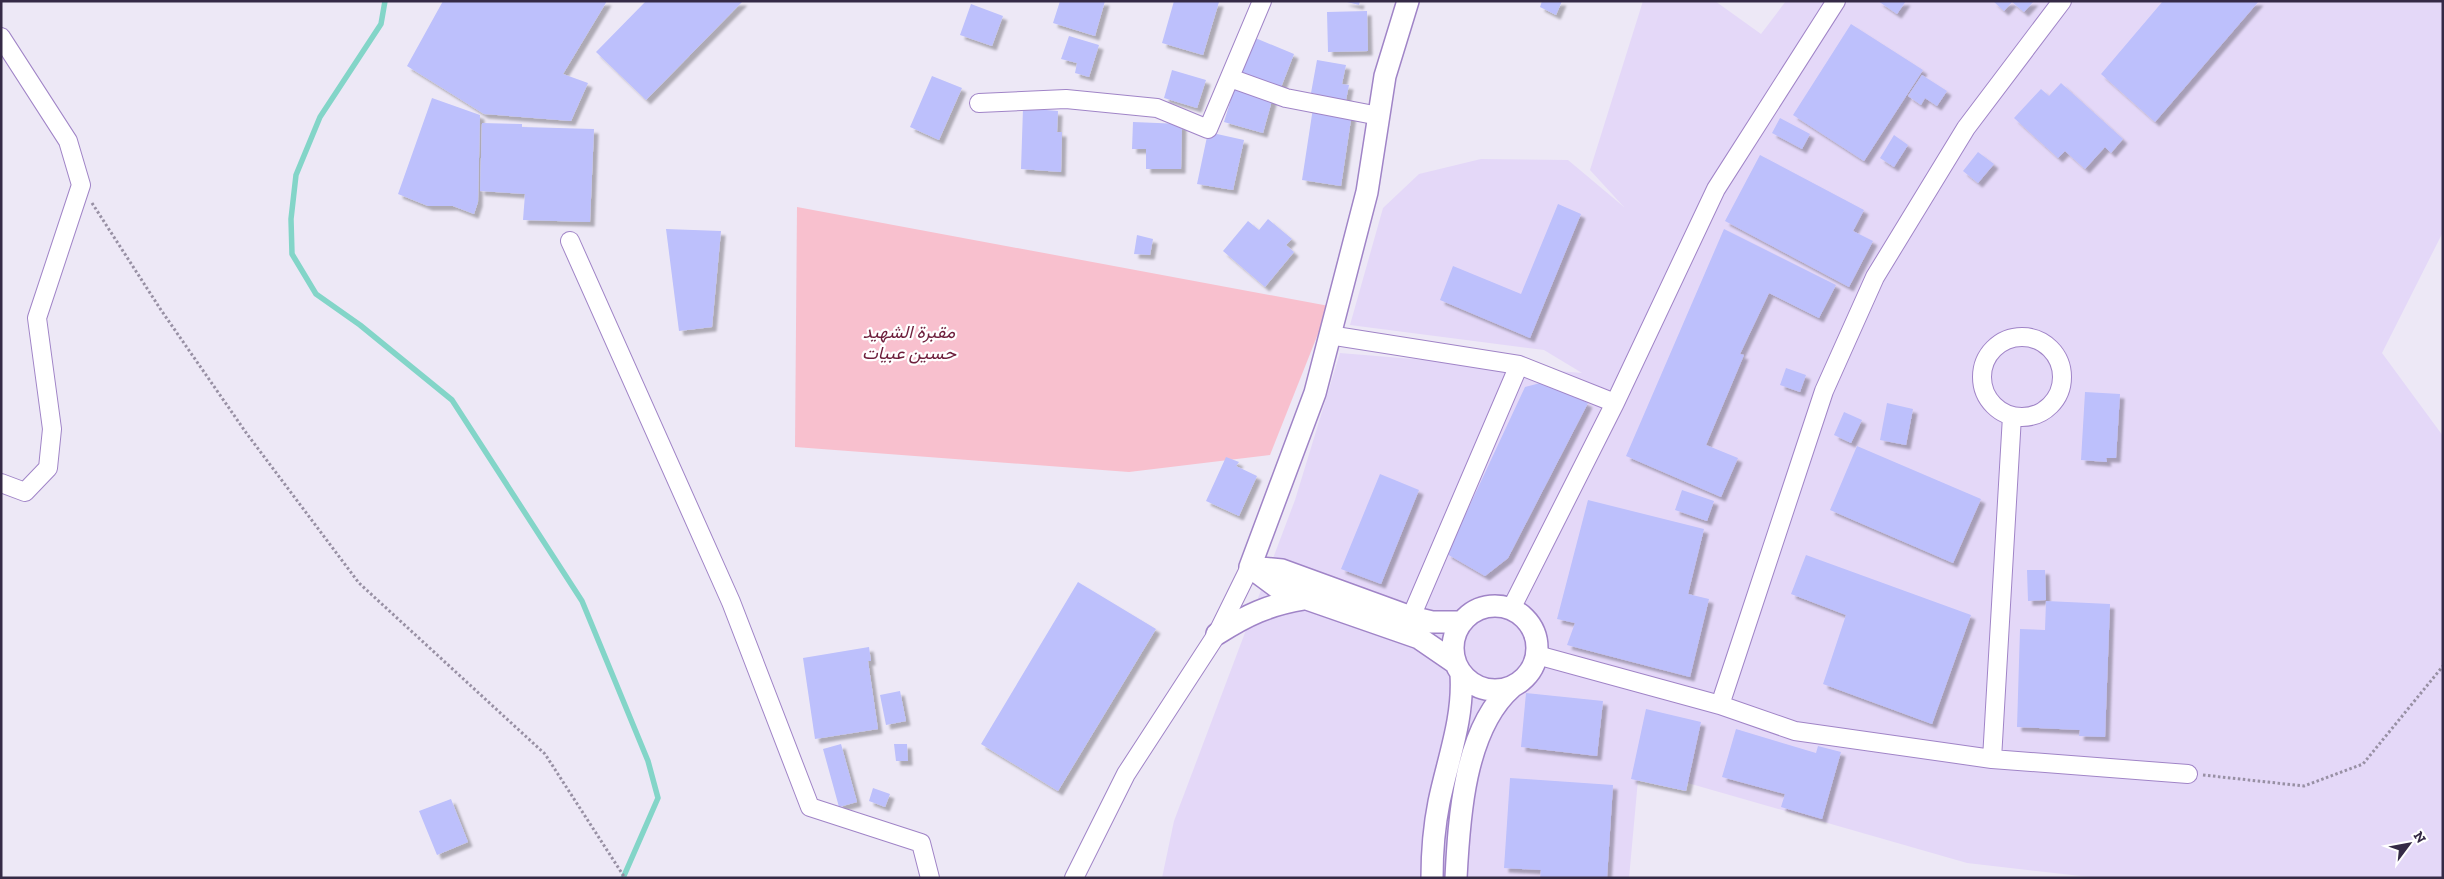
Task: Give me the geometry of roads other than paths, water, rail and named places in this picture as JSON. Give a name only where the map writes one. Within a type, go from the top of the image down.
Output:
[{"type":"street","points":[[979,103],[1066,99],[1157,108],[1208,129],[1262,1]]},
{"type":"street","points":[[1074,878],[1126,774],[1217,634],[1250,567],[1315,393],[1367,192],[1385,76],[1408,1]]},
{"type":"street","points":[[1511,609],[1615,403],[1716,189],[1836,1]]},
{"type":"street","points":[[1720,705],[1824,391],[1875,277],[1966,128],[2062,1]]},
{"type":"street","points":[[1,37],[68,141],[81,185],[37,318],[52,429],[48,468],[24,492],[1,483]]},
{"type":"street","points":[[1230,78],[1286,98],[1379,116]]},
{"type":"street","points":[[570,241],[731,602],[810,807],[921,843],[930,878]]},
{"type":"street","points":[[1330,335],[1519,365],[1615,403]]},
{"type":"street","points":[[2025,336],[2038,339],[2058,357],[2062,370],[2062,383],[2058,396],[2044,410],[2026,417],[2012,416],[1995,406],[1984,390],[1981,377],[1983,364],[1990,352],[1999,343],[2012,337],[2025,336]]},
{"type":"street","points":[[1410,617],[1519,365]]},
{"type":"street","points":[[1992,759],[2012,416]]},
{"type":"street","points":[[1250,567],[1281,590],[1419,638],[1458,668],[1472,684],[1484,690],[1498,691],[1512,687]]},
{"type":"street","points":[[1250,567],[1282,570],[1410,617],[1432,622],[1461,622]]},
{"type":"street","points":[[1217,634],[1248,614],[1276,603],[1304,599]]},
{"type":"street","points":[[1432,878],[1432,853],[1439,802],[1461,711],[1458,668],[1452,648],[1454,634],[1461,622],[1471,612],[1484,607],[1498,606],[1511,609],[1523,617],[1532,628],[1537,641],[1537,655],[1532,668],[1524,679],[1512,687],[1494,706],[1469,770],[1460,817],[1456,878]]},
{"type":"street","points":[[1537,655],[1720,705],[1795,731],[1992,759],[2188,774]]},
{"type":"waterway","points":[[385,1],[381,24],[320,117],[296,175],[291,219],[292,254],[316,294],[360,325],[452,400],[582,601],[648,761],[658,798],[623,878]]},
{"type":"park label","name":"مقبرة الشهيد حسين عبيات","points":[[909,342]]}]
